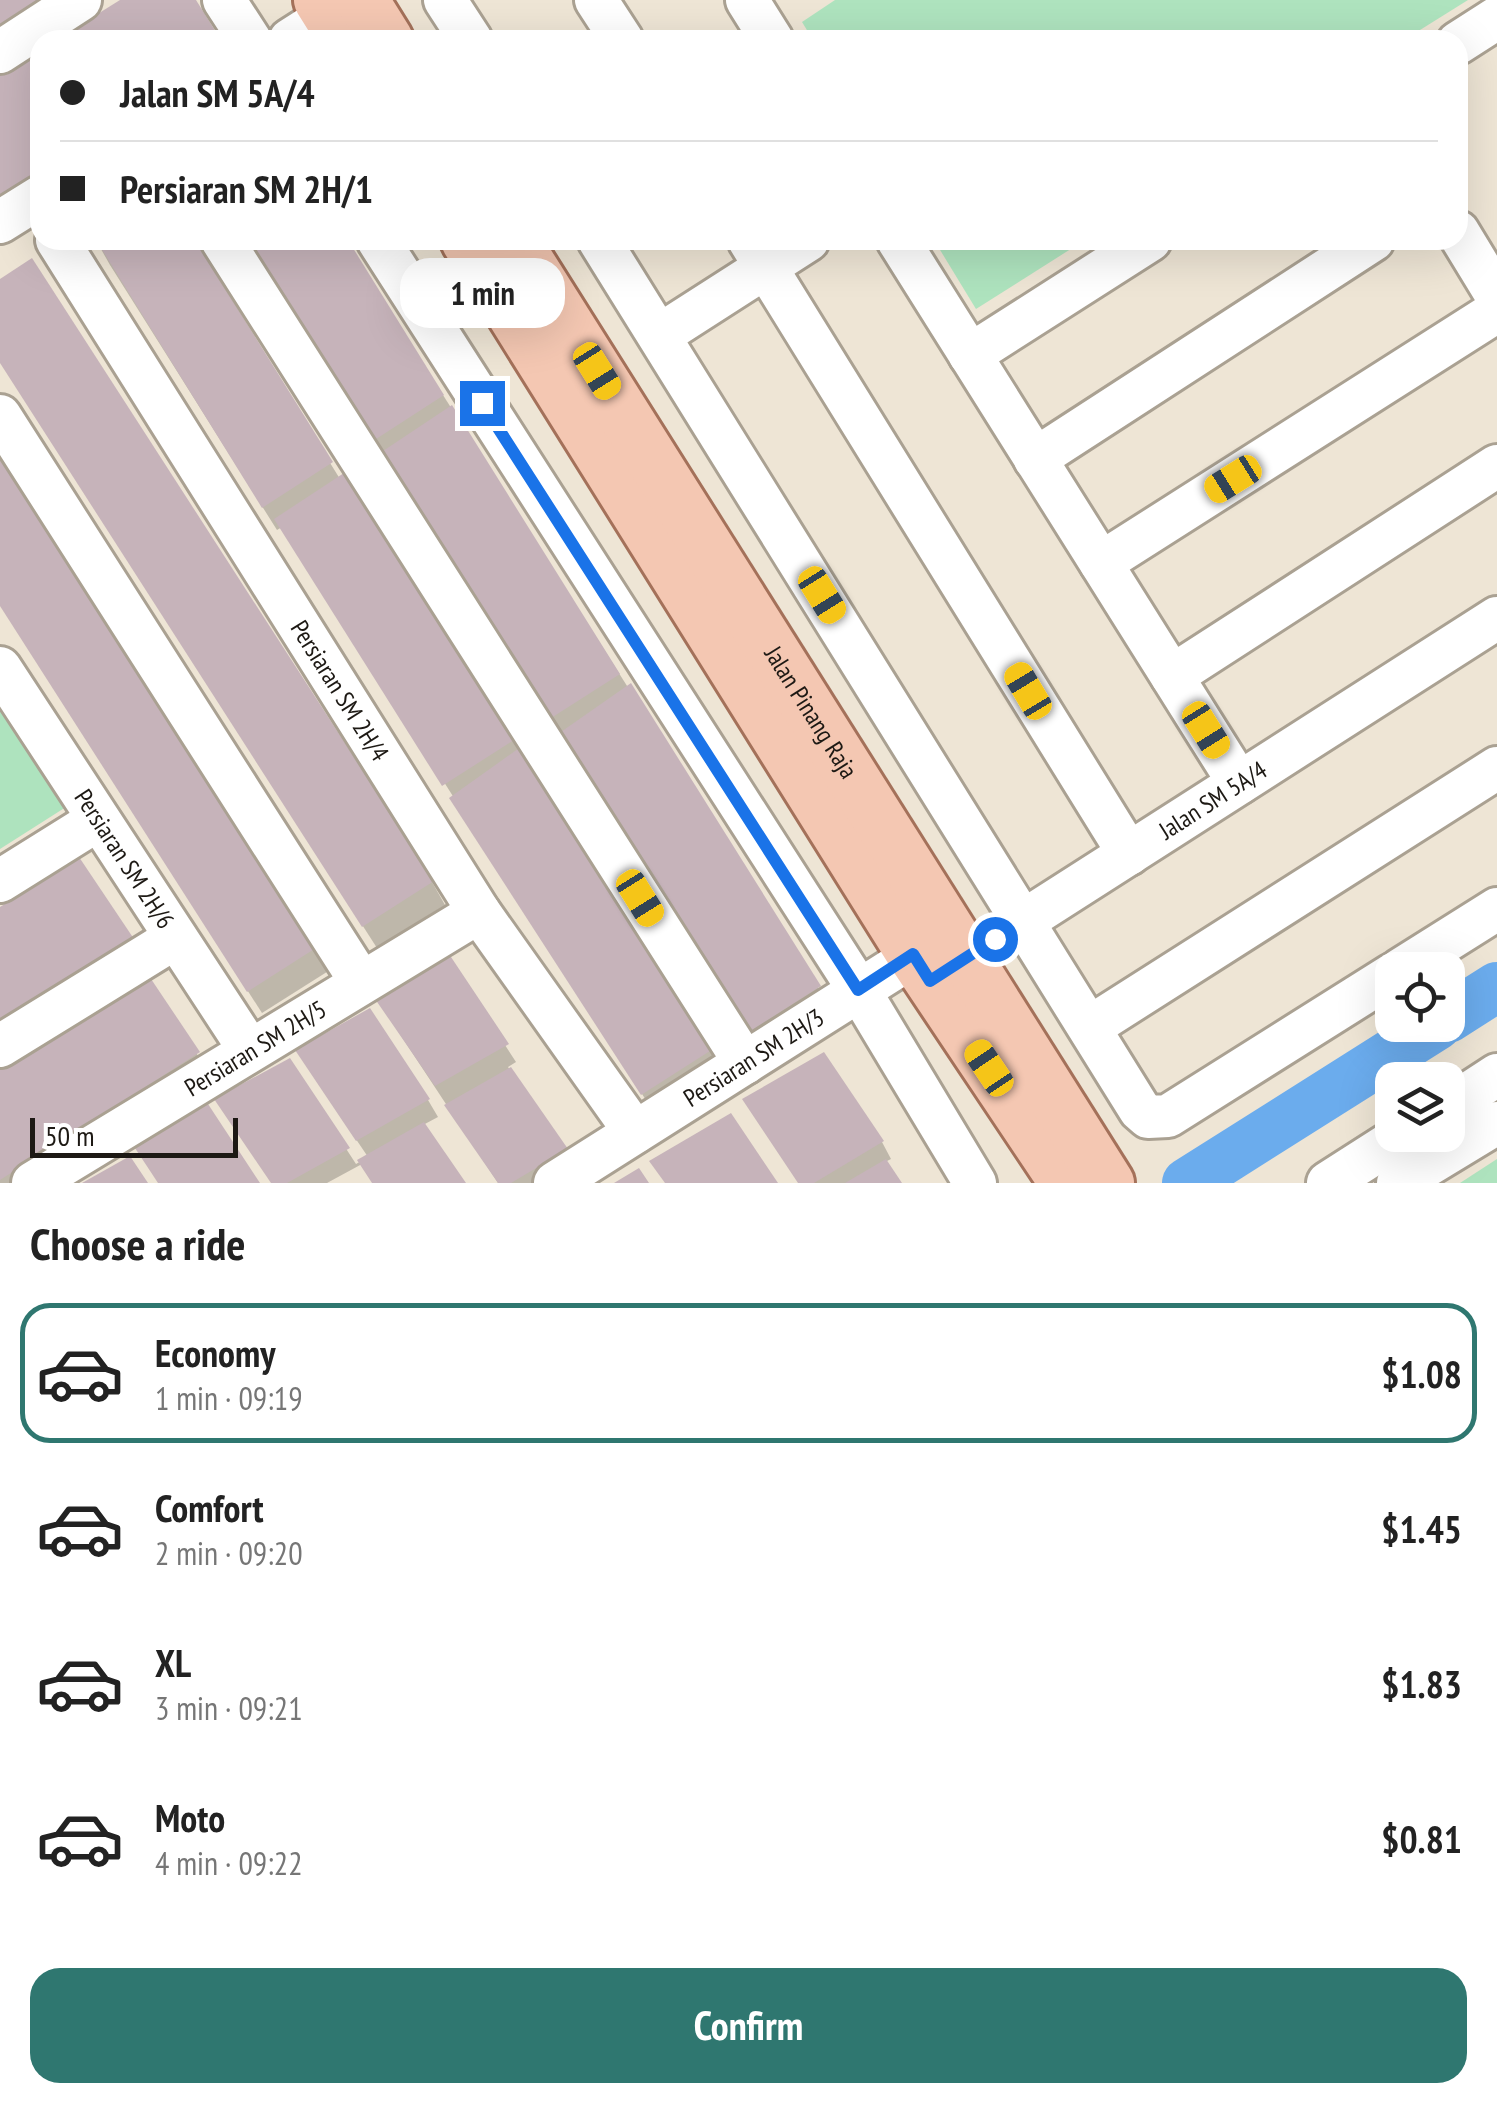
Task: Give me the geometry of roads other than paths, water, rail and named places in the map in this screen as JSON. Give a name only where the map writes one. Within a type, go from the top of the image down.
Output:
[{"type":"main road","points":[[329,19],[359,30]]},
{"type":"main road","points":[[474,250],[940,956]]},
{"type":"main road","name":"Jalan Pinang Raja","points":[[520,250],[940,956],[1098,1177]]},
{"type":"street","points":[[34,30],[80,0]]},
{"type":"street","points":[[224,0],[244,30]]},
{"type":"street","points":[[446,0],[465,30]]},
{"type":"street","points":[[596,0],[616,30]]},
{"type":"street","points":[[0,52],[30,32]]},
{"type":"street","points":[[1468,248],[1497,296]]},
{"type":"street","name":"Persiaran SM 2H/4","points":[[63,250],[479,912],[635,1132]]},
{"type":"street","points":[[228,250],[744,1062]]},
{"type":"street","points":[[384,250],[858,990],[975,1183]]},
{"type":"street","points":[[605,250],[1140,1110],[1158,1119],[1375,985]]},
{"type":"street","points":[[904,250],[1239,783]]},
{"type":"street","points":[[970,355],[1134,250]]},
{"type":"street","points":[[1036,459],[1358,250]]},
{"type":"street","points":[[660,335],[758,253],[1129,854]]},
{"type":"street","points":[[1101,562],[1497,311]]},
{"type":"street","points":[[0,416],[361,982]]},
{"type":"street","points":[[1172,676],[1497,466]]},
{"type":"street","name":"Jalan SM 5A/4","points":[[940,956],[1024,921],[1497,618]]},
{"type":"street","name":"Persiaran SM 2H/6","points":[[0,668],[249,1050]]},
{"type":"street","points":[[1090,1026],[1497,768]]},
{"type":"street","points":[[0,881],[96,820]]},
{"type":"street","points":[[1429,952],[1497,909]]},
{"type":"street","name":"Persiaran SM 2H/5","points":[[34,1183],[479,912]]},
{"type":"street","points":[[0,1046],[175,938]]},
{"type":"street","name":"Persiaran SM 2H/3","points":[[555,1183],[858,990],[940,956]]},
{"type":"street","points":[[1465,1095],[1497,1075]]},
{"type":"street","points":[[1398,1183],[1497,1123]]},
{"type":"street","points":[[1328,1183],[1376,1152]]},
{"type":"waterway","points":[[1465,1007],[1497,987]]},
{"type":"waterway","points":[[1187,1183],[1410,1042]]}]
